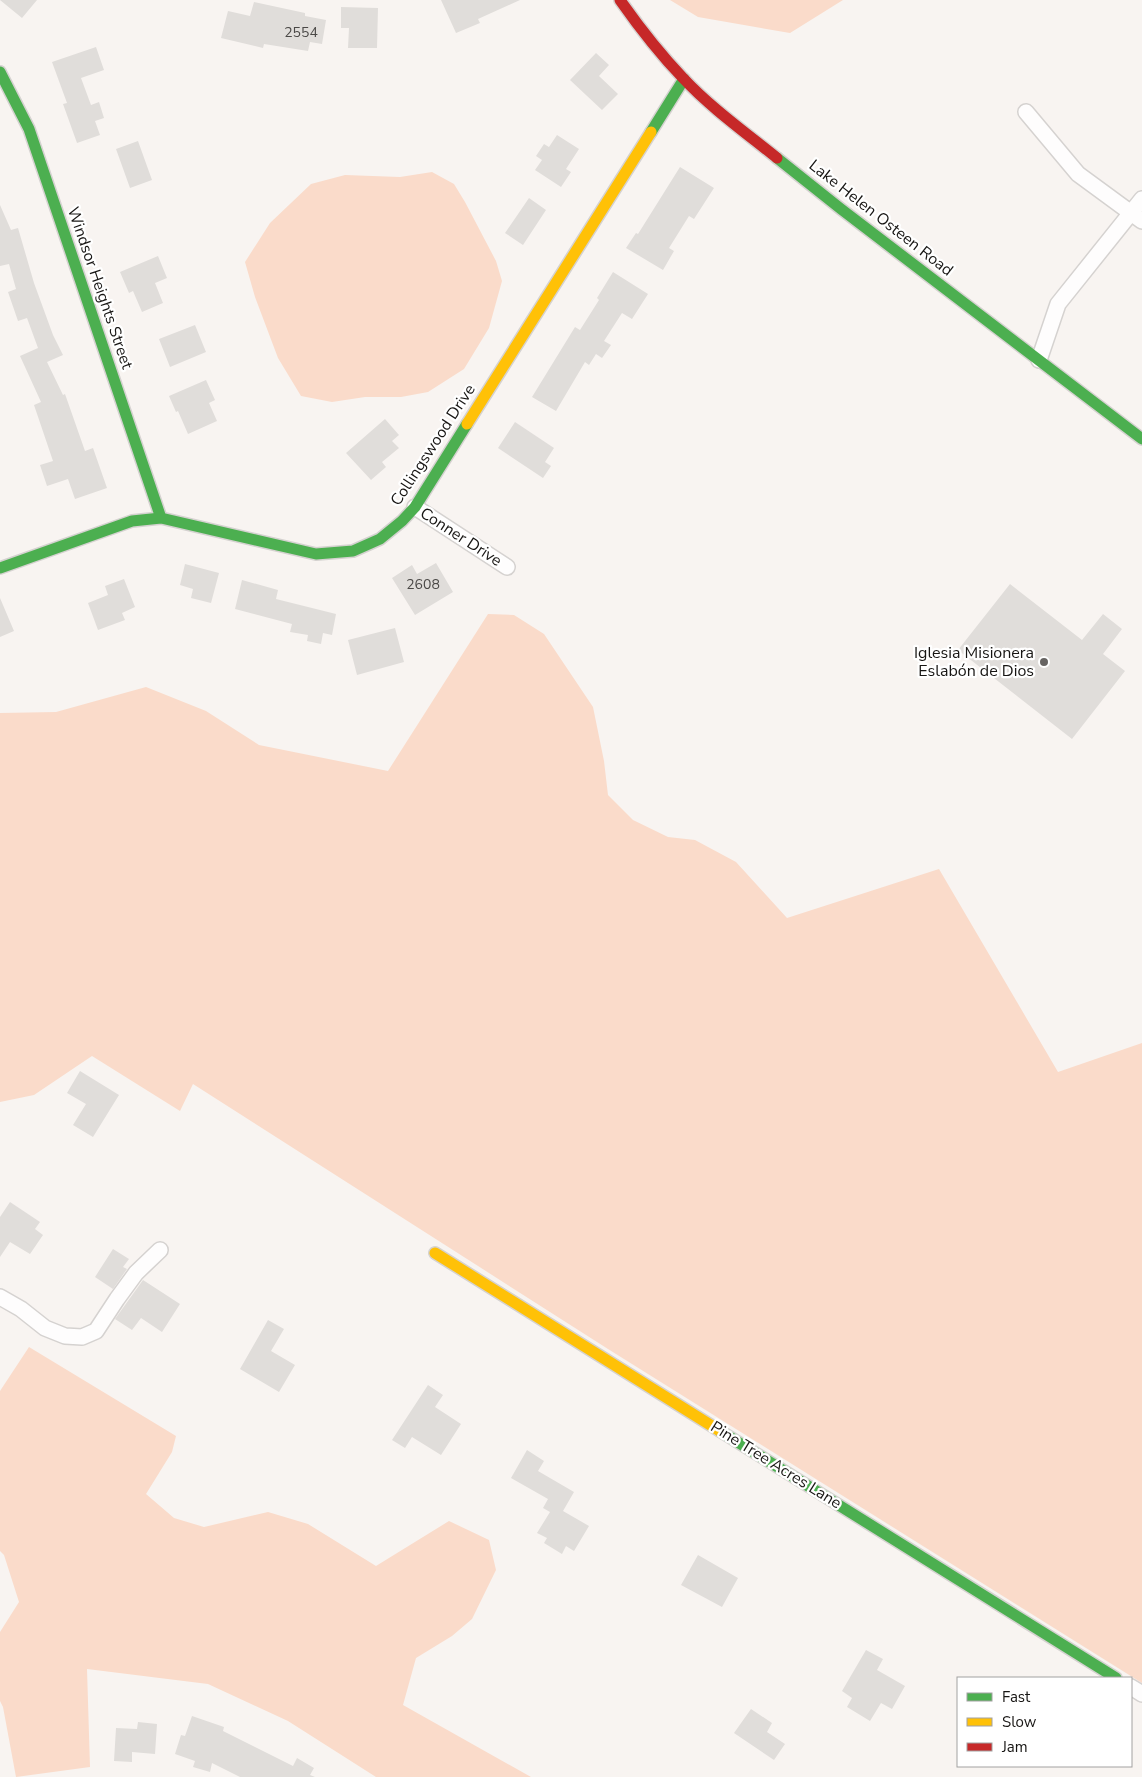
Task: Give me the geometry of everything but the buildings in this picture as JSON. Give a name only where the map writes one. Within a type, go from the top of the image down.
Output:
[{"type":"street","name":"Lake Helen Osteen Road","points":[[620,0],[639,27],[684,80],[735,124],[841,208],[1142,439]]},
{"type":"street","name":"Windsor Heights Street","points":[[0,72],[29,129],[161,518]]},
{"type":"street","name":"Collingswood Drive","points":[[0,568],[132,520],[161,518],[316,554],[353,551],[380,538],[402,521],[414,507],[684,80]]},
{"type":"street","points":[[1026,112],[1078,174],[1136,217]]},
{"type":"street","points":[[1039,360],[1058,304],[1136,217],[1142,199]]},
{"type":"street","name":"Conner Drive","points":[[414,507],[507,567]]},
{"type":"street","points":[[0,1296],[21,1309],[45,1328],[65,1336],[82,1338],[96,1332],[136,1273],[160,1250]]},
{"type":"street","name":"Pine Tree Acres Lane","points":[[435,1252],[1114,1677]]},
{"type":"shaded area","points":[[670,0],[843,0],[790,33],[698,17]]},
{"type":"shaded area","points":[[432,172],[454,184],[496,261],[502,281],[489,328],[464,369],[428,392],[401,397],[365,397],[332,402],[301,396],[278,358],[255,297],[245,262],[270,223],[311,184],[345,175],[400,177]]},
{"type":"shaded area","points":[[488,614],[514,615],[544,634],[593,707],[604,761],[608,795],[633,820],[668,837],[695,840],[736,862],[787,918],[939,869],[1058,1072],[1142,1043],[1142,1683],[608,1349],[193,1084],[180,1111],[92,1056],[34,1095],[0,1102],[0,713],[56,712],[146,687],[206,711],[259,745],[388,771]]},
{"type":"shaded area","points":[[29,1347],[176,1436],[172,1452],[146,1494],[174,1518],[204,1527],[268,1512],[308,1524],[376,1566],[449,1521],[489,1540],[496,1570],[472,1619],[452,1636],[416,1658],[403,1705],[531,1777],[376,1777],[288,1721],[208,1684],[87,1669],[90,1767],[16,1777],[3,1707],[0,1701],[0,1632],[19,1602],[4,1555],[0,1551],[0,1391]]},
{"type":"traffic: fast","points":[[0,72],[29,129],[161,518]]},
{"type":"traffic: fast","points":[[651,132],[684,79]]},
{"type":"traffic: fast","points":[[777,158],[1142,439]]},
{"type":"traffic: fast","points":[[0,568],[132,521],[161,518],[316,554],[353,551],[380,539],[402,521],[415,507],[467,424]]},
{"type":"traffic: fast","points":[[720,1431],[1114,1677]]},
{"type":"traffic: slow","points":[[467,424],[651,132]]},
{"type":"traffic: slow","points":[[435,1253],[720,1431]]},
{"type":"traffic: jam","points":[[620,0],[674,69],[729,120],[777,158]]},
{"type":"place","name":"Iglesia Misionera Eslabón de Dios","points":[[1044,662]]}]
